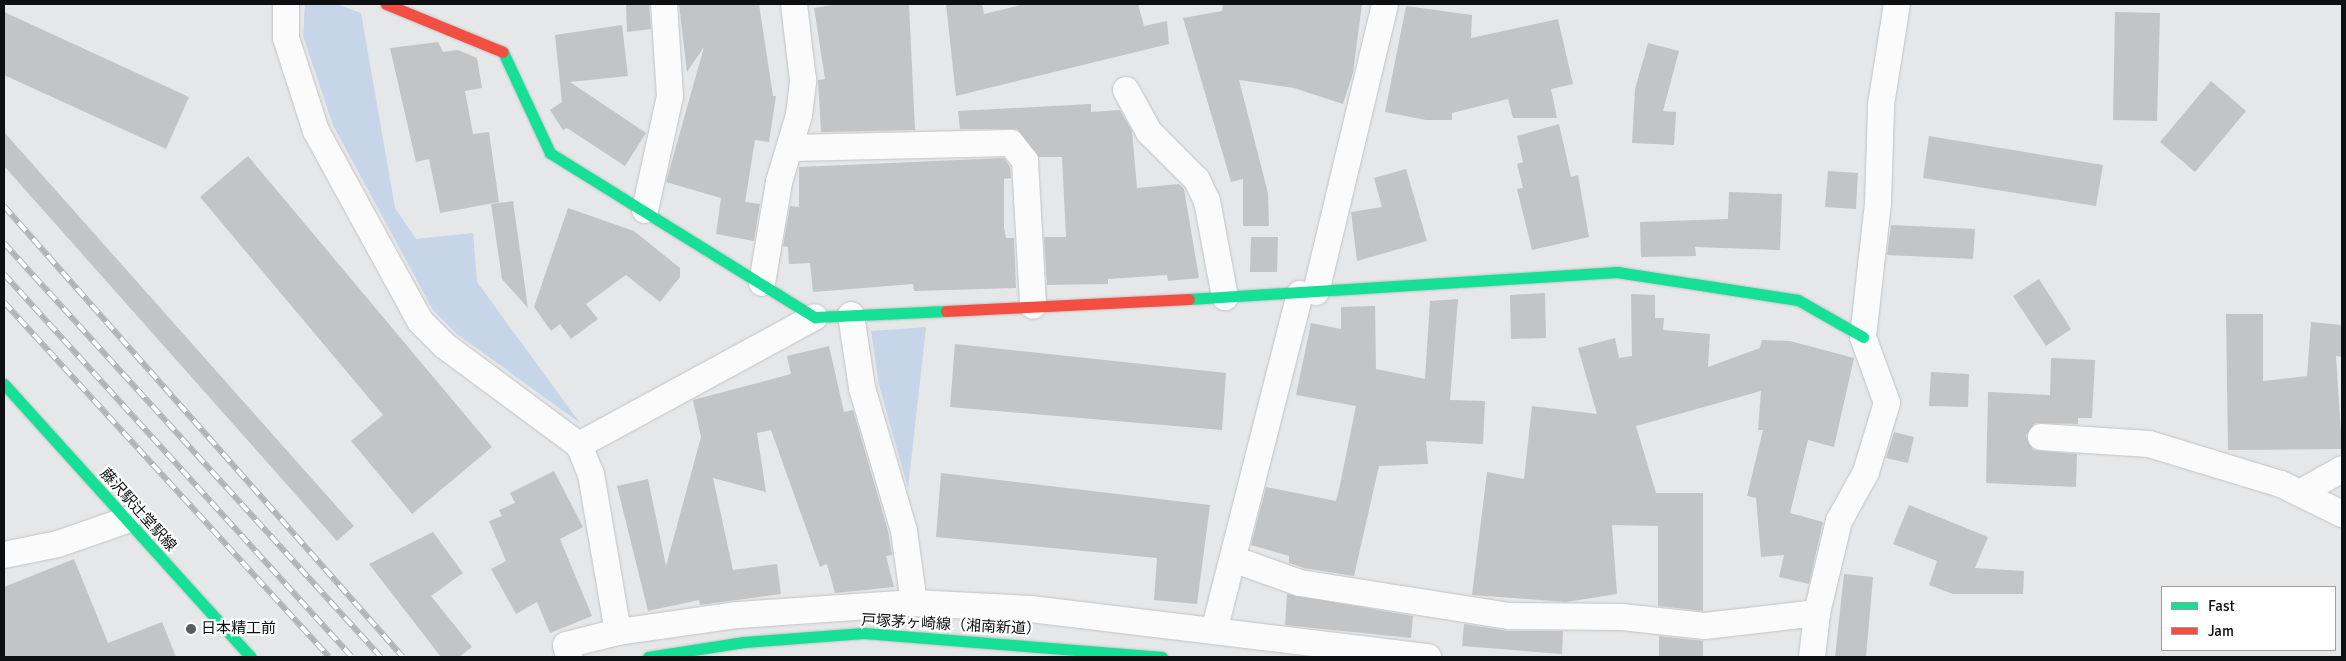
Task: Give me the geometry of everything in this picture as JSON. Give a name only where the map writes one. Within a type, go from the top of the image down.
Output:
[{"type":"street","points":[[286,4],[286,38],[316,131],[420,321],[445,346],[579,445],[591,474],[618,632]]},
{"type":"street","points":[[386,4],[506,52],[550,153],[645,210],[815,317]]},
{"type":"street","points":[[645,210],[670,96],[664,4]]},
{"type":"street","points":[[762,283],[779,182],[790,148],[803,80],[794,4]]},
{"type":"street","points":[[1214,631],[1308,293],[1385,4]]},
{"type":"street","points":[[1812,657],[1817,613],[1839,521],[1866,472],[1887,403],[1863,337],[1878,203],[1881,106],[1897,4]]},
{"type":"street","points":[[1126,90],[1150,132],[1196,180],[1207,201],[1225,297]]},
{"type":"street","points":[[790,148],[1011,143],[1025,161],[1033,306]]},
{"type":"street","points":[[579,445],[815,317],[1308,293],[1617,272],[1798,300],[1863,337]]},
{"type":"street","points":[[851,315],[862,388],[904,531],[914,603]]},
{"type":"street","name":"藤沢駅辻堂駅線","points":[[4,384],[251,657]]},
{"type":"street","points":[[2041,437],[2149,444],[2300,493],[2342,514]]},
{"type":"street","points":[[2300,493],[2342,469]]},
{"type":"street","points":[[4,555],[58,544],[127,520]]},
{"type":"street","points":[[1233,559],[1300,583],[1509,616],[1622,617],[1705,626],[1817,613]]},
{"type":"street","points":[[570,657],[566,645],[618,632],[738,616],[914,603],[1031,609],[1428,657]]},
{"type":"street","name":"戸塚茅ヶ崎線（湘南新道）","points":[[648,657],[744,642],[864,633],[1162,657]]},
{"type":"shaded area","points":[[305,4],[336,4],[361,13],[395,208],[416,239],[473,233],[477,282],[580,423],[457,334],[433,310],[333,125],[303,36]]},
{"type":"shaded area","points":[[926,327],[908,488],[879,385],[871,331]]},
{"type":"building","points":[[626,4],[649,4],[651,29],[627,32]]},
{"type":"building","points":[[679,4],[759,4],[773,96],[776,96],[769,142],[755,140],[745,202],[760,204],[754,241],[716,234],[721,198],[666,182],[704,47],[687,72]]},
{"type":"building","points":[[839,4],[909,4],[915,130],[821,132],[818,80],[825,79],[814,8]]},
{"type":"building","points":[[946,4],[982,4],[984,14],[1025,4],[1138,4],[1144,26],[1167,21],[1169,44],[956,96]]},
{"type":"building","points":[[1223,4],[1362,4],[1353,73],[1343,104],[1294,88],[1239,80],[1268,193],[1269,226],[1243,226],[1243,179],[1231,182],[1183,18],[1222,11]]},
{"type":"building","points":[[1406,6],[1472,15],[1471,38],[1558,19],[1573,84],[1551,89],[1557,118],[1513,118],[1508,99],[1452,113],[1452,120],[1426,120],[1385,112]]},
{"type":"building","points":[[4,12],[189,97],[166,149],[4,75]]},
{"type":"building","points":[[2115,12],[2160,13],[2157,121],[2113,120]]},
{"type":"building","points":[[622,25],[628,76],[570,82],[646,133],[625,166],[567,128],[563,130],[550,110],[562,102],[555,35]]},
{"type":"building","points":[[438,42],[443,52],[458,50],[477,58],[482,88],[465,91],[473,134],[489,132],[499,202],[440,213],[429,159],[416,162],[390,48]]},
{"type":"building","points":[[1648,43],[1679,51],[1663,111],[1676,112],[1674,145],[1632,143],[1635,89]]},
{"type":"building","points":[[2211,81],[2246,111],[2195,172],[2160,142]]},
{"type":"building","points":[[1091,104],[1091,112],[1120,110],[1132,131],[1137,188],[1179,184],[1184,189],[1199,278],[1168,281],[1167,275],[1108,279],[1108,284],[1047,285],[1044,237],[1066,237],[1062,157],[1039,157],[1017,129],[960,129],[958,111]]},
{"type":"building","points":[[1559,124],[1571,177],[1578,175],[1589,237],[1532,250],[1517,189],[1523,188],[1517,164],[1523,162],[1517,136]]},
{"type":"building","points":[[4,132],[354,526],[337,541],[4,166]]},
{"type":"building","points":[[1929,136],[2103,165],[2096,206],[1923,178]]},
{"type":"building","points":[[248,156],[492,447],[412,514],[351,441],[383,415],[200,197]]},
{"type":"building","points":[[1004,158],[1010,167],[1011,178],[1004,179],[1004,227],[1006,238],[1014,238],[1016,288],[914,291],[913,284],[813,292],[810,263],[789,264],[788,247],[783,246],[790,206],[799,207],[799,167]]},
{"type":"building","points":[[1406,169],[1427,241],[1357,261],[1351,212],[1382,207],[1374,178]]},
{"type":"building","points":[[1828,171],[1858,173],[1856,209],[1825,207]]},
{"type":"building","points":[[1729,192],[1782,194],[1780,250],[1695,247],[1696,256],[1641,257],[1640,222],[1728,219]]},
{"type":"building","points":[[513,201],[528,308],[502,279],[491,204]]},
{"type":"building","points":[[568,208],[634,231],[680,268],[680,277],[660,302],[626,275],[586,304],[598,319],[571,339],[560,324],[551,331],[534,307]]},
{"type":"building","points":[[1891,225],[1975,229],[1973,259],[1887,255]]},
{"type":"building","points":[[1251,237],[1278,237],[1277,272],[1250,272]]},
{"type":"building","points":[[2039,279],[2071,329],[2046,346],[2013,296]]},
{"type":"building","points":[[1545,293],[1546,338],[1511,339],[1510,295]]},
{"type":"building","points":[[1631,294],[1655,295],[1655,318],[1664,318],[1663,330],[1710,334],[1708,367],[1760,348],[1762,340],[1790,341],[1854,358],[1834,447],[1808,440],[1790,513],[1823,522],[1809,584],[1779,577],[1784,555],[1761,557],[1756,498],[1747,496],[1763,430],[1758,430],[1761,391],[1636,426],[1656,493],[1703,493],[1703,611],[1658,606],[1658,526],[1612,525],[1617,594],[1566,602],[1472,595],[1487,472],[1524,479],[1532,406],[1597,414],[1578,348],[1615,338],[1619,358],[1632,356]]},
{"type":"building","points":[[1458,299],[1450,400],[1485,401],[1483,444],[1426,441],[1428,464],[1379,466],[1354,576],[1304,568],[1289,563],[1289,556],[1251,545],[1266,487],[1336,501],[1356,406],[1296,395],[1311,323],[1341,329],[1341,307],[1375,306],[1376,369],[1425,379],[1430,301]]},
{"type":"building","points":[[2226,314],[2263,314],[2263,381],[2307,376],[2311,322],[2342,325],[2342,357],[2336,356],[2342,449],[2228,450]]},
{"type":"building","points":[[955,344],[1226,373],[1222,430],[950,407]]},
{"type":"building","points":[[829,346],[844,412],[853,410],[888,531],[892,555],[886,556],[894,587],[835,593],[827,564],[820,567],[771,430],[757,433],[766,492],[713,478],[733,570],[777,564],[781,594],[700,605],[699,600],[648,611],[617,486],[648,479],[666,566],[701,437],[693,400],[791,374],[787,356]]},
{"type":"building","points":[[2051,358],[2095,360],[2092,418],[2078,418],[2078,424],[2035,423],[2026,436],[2033,450],[2077,454],[2076,487],[1986,483],[1988,392],[2050,395]]},
{"type":"building","points":[[1931,372],[1969,374],[1968,407],[1929,406]]},
{"type":"building","points":[[1894,432],[1914,437],[1908,463],[1886,458]]},
{"type":"building","points":[[554,471],[583,527],[560,539],[592,616],[550,633],[537,602],[516,614],[491,569],[506,561],[489,521],[502,516],[499,510],[515,503],[510,493]]},
{"type":"building","points":[[941,473],[1210,505],[1197,604],[1154,600],[1157,558],[936,537]]},
{"type":"building","points":[[1909,505],[1988,537],[1975,568],[2024,571],[2023,594],[1953,594],[1929,585],[1937,561],[1893,544]]},
{"type":"building","points":[[433,532],[463,573],[431,596],[472,647],[459,657],[441,657],[369,564]]},
{"type":"building","points":[[74,559],[108,643],[162,622],[176,657],[4,657],[4,587]]},
{"type":"building","points":[[1844,574],[1873,577],[1866,657],[1835,657]]},
{"type":"building","points":[[1287,594],[1413,616],[1411,638],[1285,625]]},
{"type":"building","points":[[1464,624],[1509,631],[1563,631],[1562,654],[1462,646]]},
{"type":"building","points":[[1659,636],[1703,641],[1703,657],[1659,657]]},
{"type":"railway","points":[[4,206],[403,657]]},
{"type":"railway","points":[[4,243],[381,657]]},
{"type":"railway","points":[[4,274],[352,657]]},
{"type":"railway","points":[[4,302],[329,657]]},
{"type":"traffic: fast","points":[[503,52],[550,153],[815,317],[946,311]]},
{"type":"traffic: fast","points":[[1189,299],[1617,272],[1798,300],[1863,337]]},
{"type":"traffic: fast","points":[[4,384],[251,657]]},
{"type":"traffic: fast","points":[[648,657],[744,642],[864,633],[1162,657]]},
{"type":"traffic: jam","points":[[386,4],[503,52]]},
{"type":"traffic: jam","points":[[946,311],[1189,299]]},
{"type":"place","name":"日本精工前","points":[[191,629]]}]
